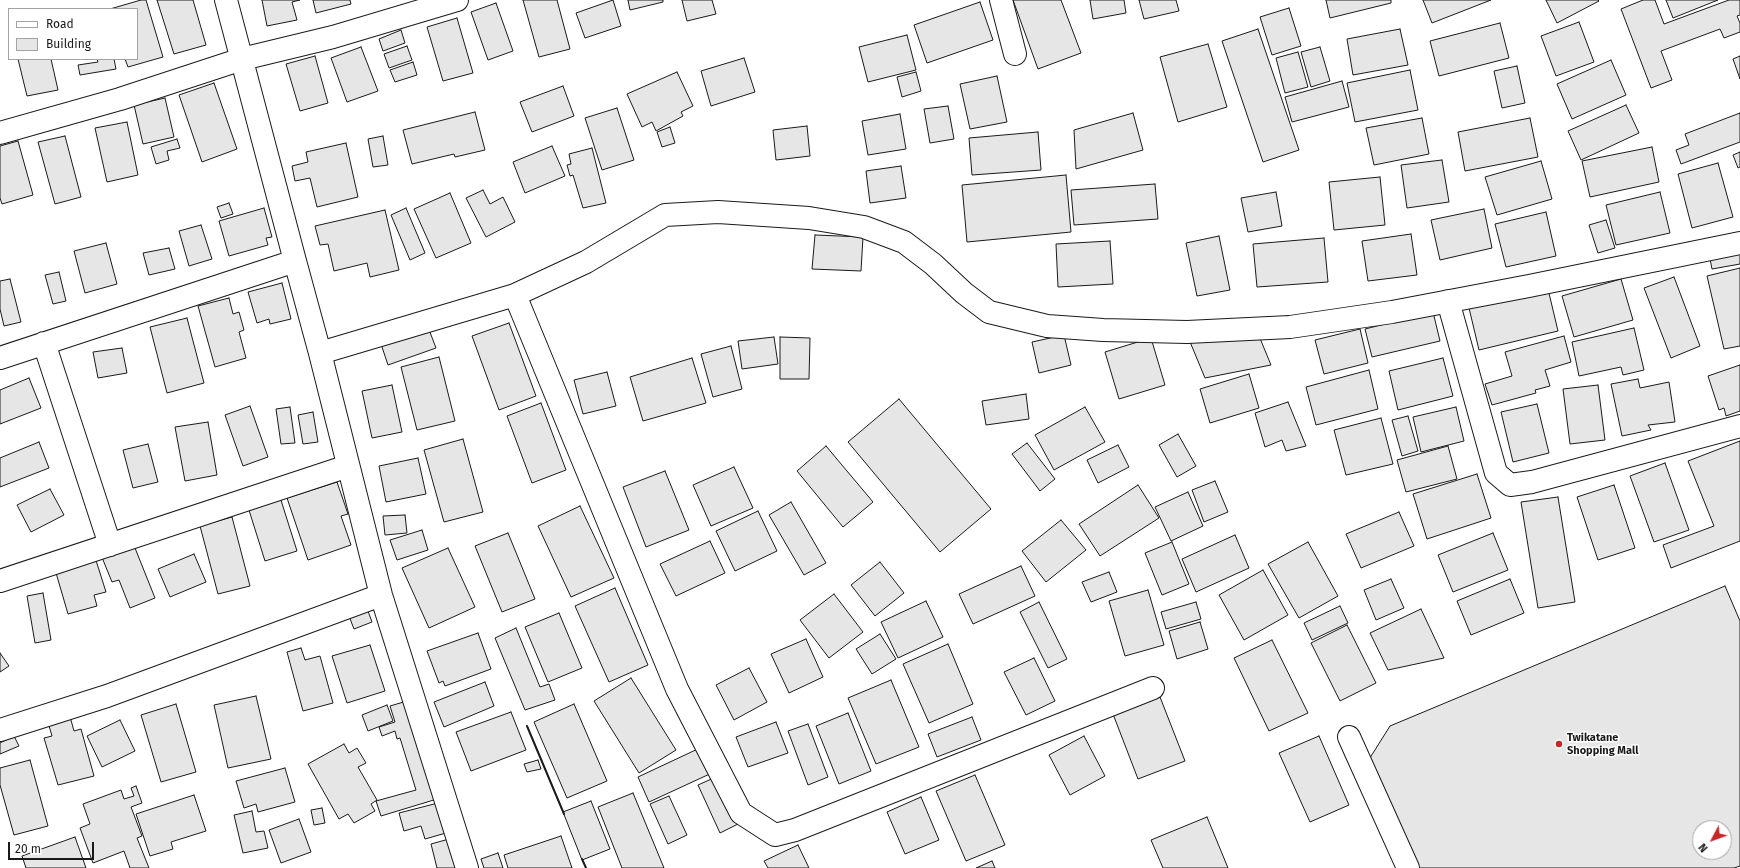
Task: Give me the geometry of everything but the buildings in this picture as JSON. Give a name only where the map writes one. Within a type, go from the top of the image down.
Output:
[{"type":"street","points":[[226,0],[320,352],[381,595],[467,868]]},
{"type":"street","points":[[0,133],[120,99],[242,59],[333,37],[457,0]]},
{"type":"street","points":[[1001,0],[1015,54]]},
{"type":"street","points":[[320,352],[516,295],[586,262],[665,215],[718,212],[809,218],[864,227],[904,242],[932,264],[964,293],[990,312],[1047,326],[1103,330],[1187,332],[1290,327],[1392,312],[1740,243]]},
{"type":"street","points":[[0,358],[295,261]]},
{"type":"street","points":[[516,295],[677,689],[741,813],[775,835],[795,830],[1153,688]]},
{"type":"street","points":[[1448,301],[1496,472],[1510,485],[1532,482],[1740,426]]},
{"type":"street","points":[[44,343],[110,545]]},
{"type":"street","points":[[0,581],[348,466]]},
{"type":"street","points":[[0,730],[107,696],[381,595]]},
{"type":"street","points":[[1350,737],[1408,868]]},
{"type":"wall","points":[[527,726],[564,814]]},
{"type":"wall","points":[[582,859],[586,868]]},
{"type":"place","name":"Twikatane Shopping Mall","points":[[1559,744]]}]
